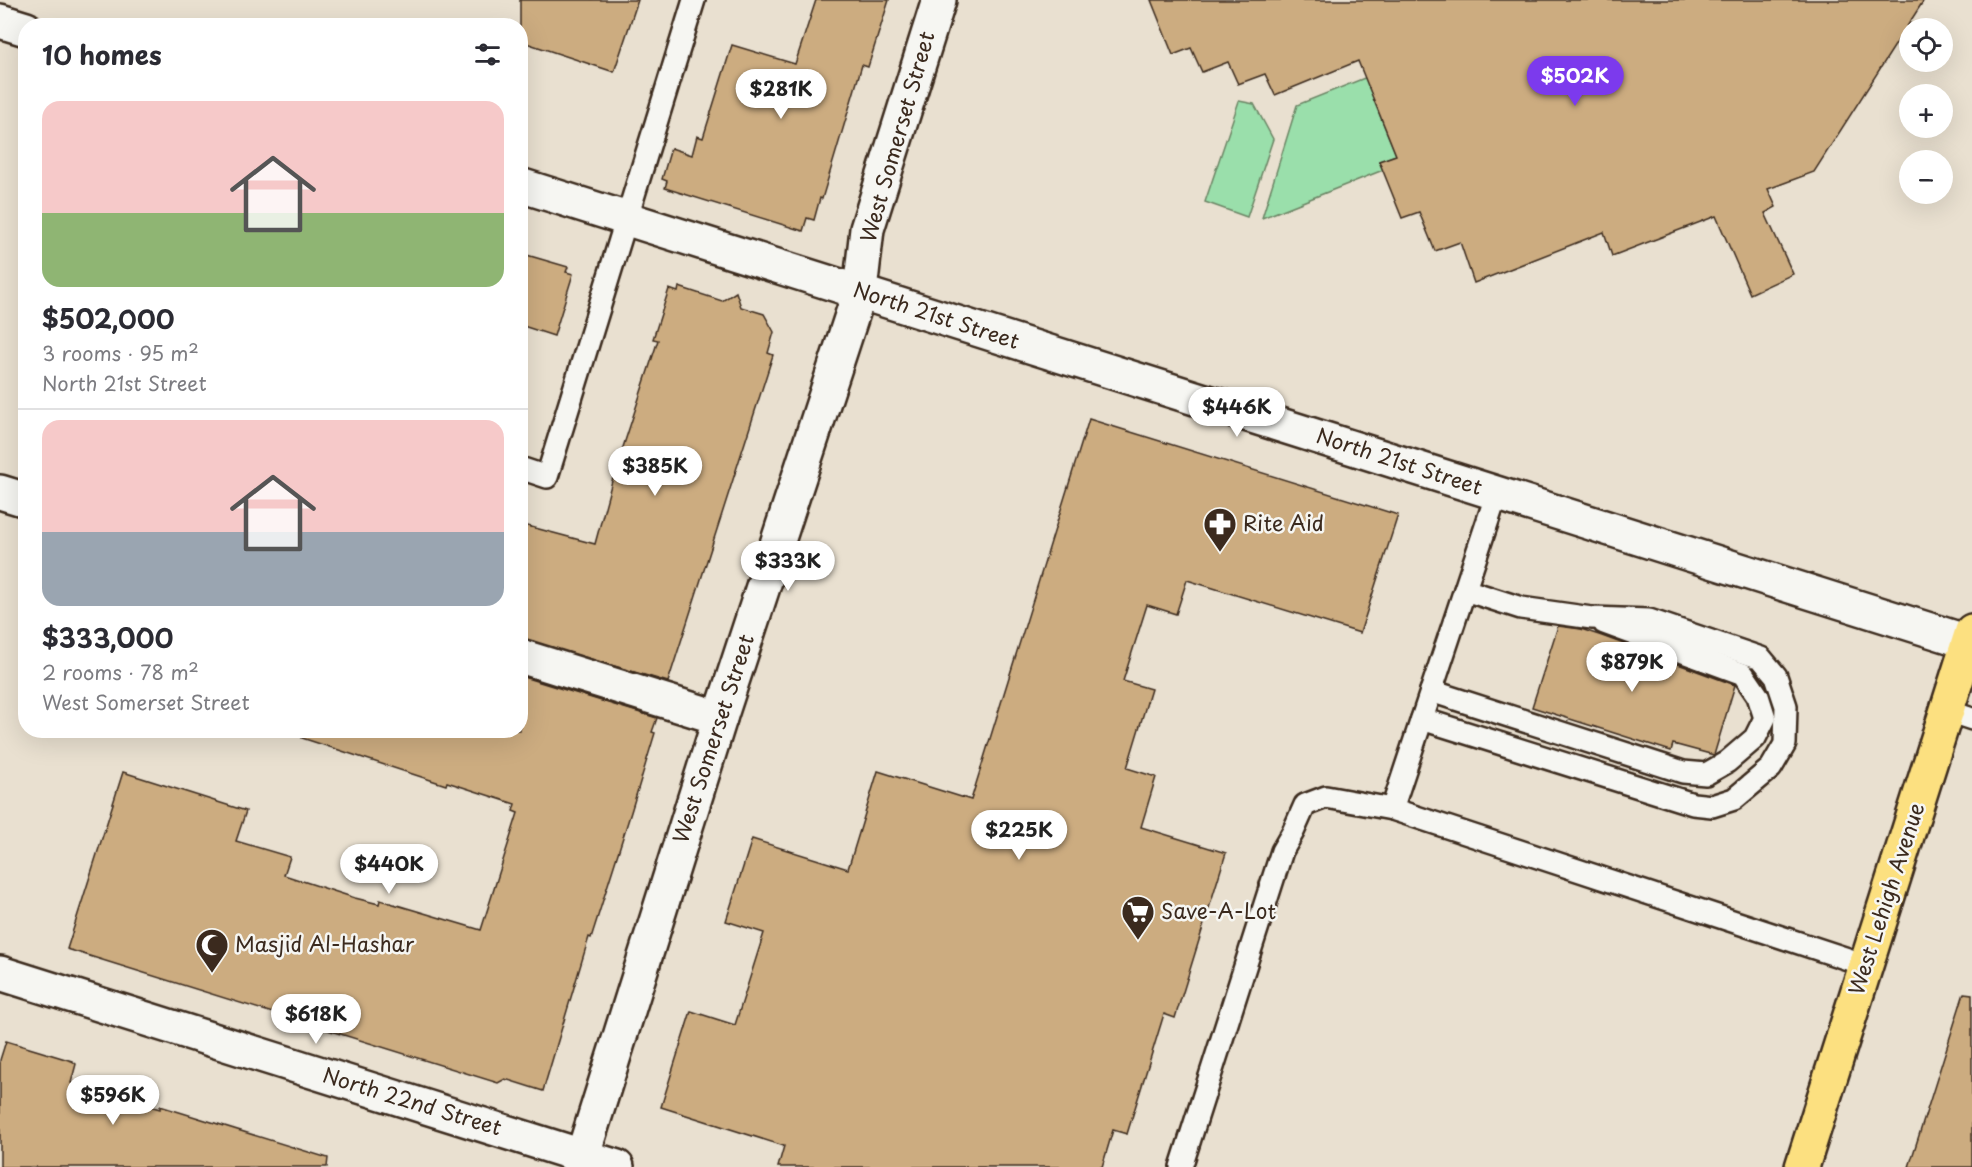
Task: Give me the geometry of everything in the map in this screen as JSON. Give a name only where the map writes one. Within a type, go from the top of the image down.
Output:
[{"type":"main road","name":"West Lehigh Avenue","points":[[1802,1167],[1866,965],[1960,715],[1970,636]]},
{"type":"street","name":"West Somerset Street","points":[[581,1161],[720,718],[860,291],[867,229],[939,0]]},
{"type":"street","points":[[0,21],[18,27]]},
{"type":"street","name":"North 21st Street","points":[[528,187],[1497,493],[1970,636]]},
{"type":"street","points":[[0,492],[18,498]]},
{"type":"street","points":[[528,658],[720,718]]},
{"type":"street","name":"North 22nd Street","points":[[0,973],[581,1161],[617,1167]]},
{"type":"lane","points":[[528,471],[547,477],[694,0]]},
{"type":"lane","points":[[1392,809],[1497,493]]},
{"type":"lane","points":[[1422,719],[1693,804],[1712,806],[1734,799],[1771,768],[1785,744],[1786,706],[1776,676],[1761,658],[1648,620],[1592,618],[1521,608],[1465,590]]},
{"type":"lane","points":[[1431,692],[1683,772],[1706,774],[1727,762],[1755,738],[1765,718],[1758,696],[1743,674],[1592,618]]},
{"type":"lane","points":[[1181,1167],[1282,850],[1305,805],[1326,797],[1392,809],[1866,965]]},
{"type":"green space","points":[[1387,69],[1379,113],[1396,155],[1379,161],[1383,170],[1262,218],[1297,105]]},
{"type":"green space","points":[[1239,101],[1254,104],[1273,139],[1247,217],[1205,202]]},
{"type":"building","points":[[520,0],[638,0],[614,72],[528,44],[528,18],[520,18]]},
{"type":"building","points":[[816,0],[889,0],[868,67],[862,65],[814,220],[807,218],[803,231],[665,188],[667,181],[662,179],[671,148],[692,155],[697,136],[703,138],[732,45],[795,64]]},
{"type":"building","points":[[1151,0],[1924,0],[1912,18],[1899,18],[1899,39],[1814,172],[1768,189],[1776,207],[1765,213],[1793,274],[1750,294],[1716,216],[1612,256],[1604,232],[1474,283],[1460,242],[1435,251],[1419,212],[1402,218],[1379,161],[1396,155],[1358,61],[1275,95],[1265,74],[1238,84],[1228,62],[1202,72],[1191,48],[1173,55]]},
{"type":"building","points":[[528,255],[568,267],[566,272],[573,274],[554,336],[528,328]]},
{"type":"building","points":[[679,287],[722,301],[736,292],[741,307],[764,314],[774,332],[768,353],[773,355],[668,682],[528,640],[528,526],[595,544],[612,481],[658,340],[653,339],[669,289],[678,292]]},
{"type":"building","points":[[1089,419],[1398,515],[1360,633],[1187,580],[1176,614],[1147,605],[1123,681],[1151,689],[1127,768],[1156,777],[1141,827],[1226,853],[1175,1018],[1164,1014],[1127,1134],[1113,1130],[1102,1167],[778,1167],[784,1146],[661,1107],[691,1011],[735,1025],[764,933],[726,921],[752,839],[848,869],[878,771],[971,800]]},
{"type":"building","points":[[1558,626],[1581,629],[1602,636],[1735,685],[1714,755],[1673,744],[1671,751],[1532,707]]},
{"type":"building","points":[[528,678],[657,718],[652,732],[655,733],[631,812],[591,938],[589,937],[543,1091],[505,1079],[498,1083],[67,949],[123,772],[246,811],[236,841],[290,857],[284,875],[355,898],[379,904],[380,900],[481,930],[518,813],[513,811],[515,804],[447,782],[446,785],[302,738],[528,738]]},
{"type":"building","points":[[1964,993],[1972,994],[1972,1167],[1909,1167]]},
{"type":"building","points":[[6,1041],[72,1061],[76,1064],[71,1083],[160,1109],[160,1106],[328,1158],[327,1167],[0,1167],[0,1060]]},
{"type":"place","name":"Rite Aid","points":[[1220,553]]},
{"type":"place","name":"Save-A-Lot","points":[[1138,941]]},
{"type":"place","name":"Masjid Al-Hashar","points":[[212,974]]}]
